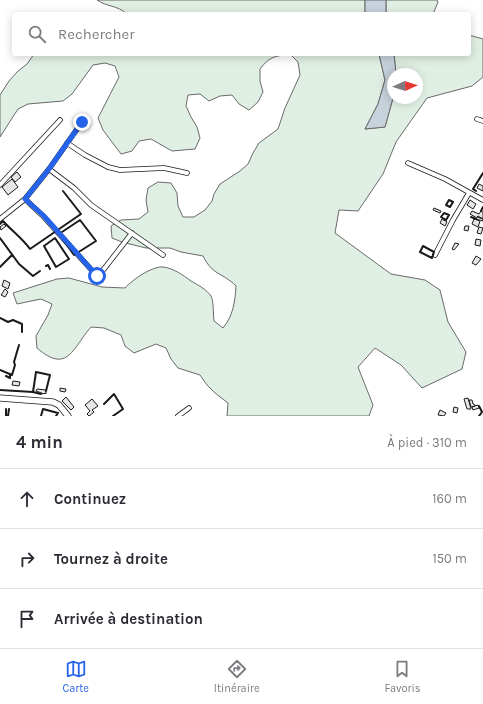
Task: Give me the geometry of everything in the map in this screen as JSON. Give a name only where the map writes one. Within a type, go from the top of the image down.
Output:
[{"type":"main road","points":[[0,398],[53,402],[59,405],[68,416]]},
{"type":"street","points":[[477,119],[483,121]]},
{"type":"street","points":[[0,185],[60,120]]},
{"type":"street","points":[[1,217],[25,199],[49,169],[82,122]]},
{"type":"street","points":[[67,143],[85,155],[108,167],[120,170],[164,168],[187,173]]},
{"type":"street","points":[[408,163],[445,179],[483,200]]},
{"type":"street","points":[[49,169],[74,188],[91,205],[132,232],[163,255]]},
{"type":"street","points":[[435,255],[469,193]]},
{"type":"street","points":[[25,199],[44,216],[97,276],[132,232]]},
{"type":"street","points":[[178,416],[189,408]]},
{"type":"green space","points":[[97,0],[365,0],[365,12],[124,12],[120,9]]},
{"type":"green space","points":[[386,0],[437,0],[438,2],[434,12],[386,12]]},
{"type":"green space","points":[[471,36],[483,39],[483,77],[472,86],[427,98],[423,104],[423,68],[395,68],[394,56],[471,56]]},
{"type":"green space","points":[[33,56],[280,56],[266,62],[260,69],[260,81],[263,92],[258,102],[249,110],[239,104],[232,95],[220,96],[209,101],[200,94],[188,95],[186,106],[197,127],[200,138],[195,149],[172,151],[151,139],[139,141],[132,151],[121,154],[103,130],[98,118],[119,77],[115,66],[105,63],[93,65],[72,94],[63,101],[28,104],[18,109],[0,137],[0,95],[9,81],[27,64]]},
{"type":"green space","points":[[292,56],[379,56],[385,80],[378,104],[365,129],[385,127],[391,104],[423,104],[396,142],[383,174],[358,211],[339,210],[335,233],[391,274],[425,280],[440,290],[448,322],[466,352],[462,369],[422,388],[401,365],[375,348],[358,367],[373,405],[369,416],[227,416],[228,403],[207,385],[200,375],[178,368],[171,359],[166,348],[156,344],[134,353],[125,346],[121,335],[104,328],[91,327],[74,350],[63,358],[56,359],[47,356],[37,348],[36,336],[48,315],[52,304],[41,299],[17,304],[13,293],[57,279],[69,278],[102,287],[125,288],[142,274],[158,267],[174,270],[207,291],[212,299],[214,321],[223,328],[229,319],[233,308],[236,286],[214,271],[203,256],[181,252],[170,248],[146,248],[122,242],[112,238],[111,226],[121,220],[139,219],[148,212],[146,200],[148,188],[158,182],[171,183],[177,193],[178,206],[183,217],[194,217],[205,210],[212,201],[220,184],[248,164],[259,143],[278,129],[285,108],[300,75],[298,62]]},
{"type":"shaded area","points":[[365,0],[386,0],[386,12],[365,12]]},
{"type":"shaded area","points":[[379,56],[394,56],[395,68],[387,68],[387,104],[391,104],[385,127],[365,129],[378,104],[385,80]]},
{"type":"building","points":[[17,172],[21,177],[15,182],[11,177]]},
{"type":"building","points":[[12,179],[18,187],[8,195],[2,187]]},
{"type":"building","points":[[479,184],[483,186],[483,191],[477,188]]},
{"type":"building","points":[[470,200],[476,204],[473,209],[467,205]]},
{"type":"building","points":[[434,208],[441,211],[440,213],[433,210]]},
{"type":"building","points":[[472,211],[479,214],[481,211],[483,212],[483,219],[483,221],[476,219],[477,218],[470,214]]},
{"type":"building","points":[[442,219],[447,222],[445,226],[440,223]]},
{"type":"building","points":[[474,219],[480,221],[478,227],[472,224]]},
{"type":"building","points":[[4,224],[6,226],[1,230],[0,227]]},
{"type":"building","points":[[465,226],[469,226],[468,231],[464,230]]},
{"type":"building","points":[[479,227],[483,228],[481,234],[477,233]]},
{"type":"building","points":[[476,239],[481,240],[480,246],[475,245]]},
{"type":"building","points":[[455,243],[459,244],[454,250],[452,249]]},
{"type":"building","points":[[476,256],[481,259],[476,265],[472,263]]},
{"type":"building","points":[[4,280],[10,283],[8,289],[2,286]]},
{"type":"building","points":[[5,289],[8,292],[5,297],[1,295]]},
{"type":"building","points":[[13,381],[20,382],[19,386],[12,385]]},
{"type":"building","points":[[60,388],[66,389],[65,392],[60,391]]},
{"type":"building","points":[[37,389],[46,390],[46,394],[36,391]]},
{"type":"building","points":[[66,397],[74,407],[71,410],[62,401]]},
{"type":"building","points":[[468,398],[471,409],[467,409],[464,399]]},
{"type":"building","points":[[92,399],[98,406],[92,410],[94,412],[89,416],[87,414],[90,411],[85,405]]},
{"type":"building","points":[[469,400],[472,400],[475,406],[471,407]]},
{"type":"building","points":[[478,405],[479,408],[473,410],[472,407]]},
{"type":"building","points":[[454,407],[458,408],[457,413],[453,412]]},
{"type":"building","points":[[440,410],[446,413],[444,416],[438,415]]},
{"type":"wall","points":[[476,191],[473,189],[483,173]]},
{"type":"wall","points":[[0,224],[3,221],[24,241],[30,249],[81,214],[63,191]]},
{"type":"wall","points":[[449,200],[453,202],[450,207],[446,205],[449,200]]},
{"type":"wall","points":[[481,211],[483,207]]},
{"type":"wall","points":[[444,213],[449,215],[446,220],[441,217],[444,213]]},
{"type":"wall","points":[[471,217],[476,219]]},
{"type":"wall","points":[[80,220],[96,241],[74,255],[59,234],[80,220]]},
{"type":"wall","points":[[0,238],[19,264],[33,276],[40,271]]},
{"type":"wall","points":[[55,238],[69,259],[56,267],[44,246],[55,238]]},
{"type":"wall","points":[[423,246],[434,252],[432,258],[420,252],[423,246]]},
{"type":"wall","points":[[0,267],[12,255]]},
{"type":"wall","points":[[46,266],[48,265],[50,269]]},
{"type":"wall","points":[[0,318],[8,322],[13,320],[22,324],[22,332]]},
{"type":"wall","points":[[0,370],[12,375],[19,345]]},
{"type":"wall","points":[[41,394],[33,392],[36,372],[50,375],[46,391]]},
{"type":"wall","points":[[6,376],[10,378],[10,374]]},
{"type":"wall","points":[[0,390],[33,392]]},
{"type":"wall","points":[[104,404],[114,394],[123,409],[113,416]]},
{"type":"wall","points":[[479,406],[482,412],[479,416]]},
{"type":"wall","points":[[6,409],[7,416]]},
{"type":"wall","points":[[8,416],[9,409]]},
{"type":"wall","points":[[41,416],[43,409],[58,413],[56,416]]},
{"type":"route","points":[[82,122],[49,169],[25,199],[44,216],[97,276]]}]
